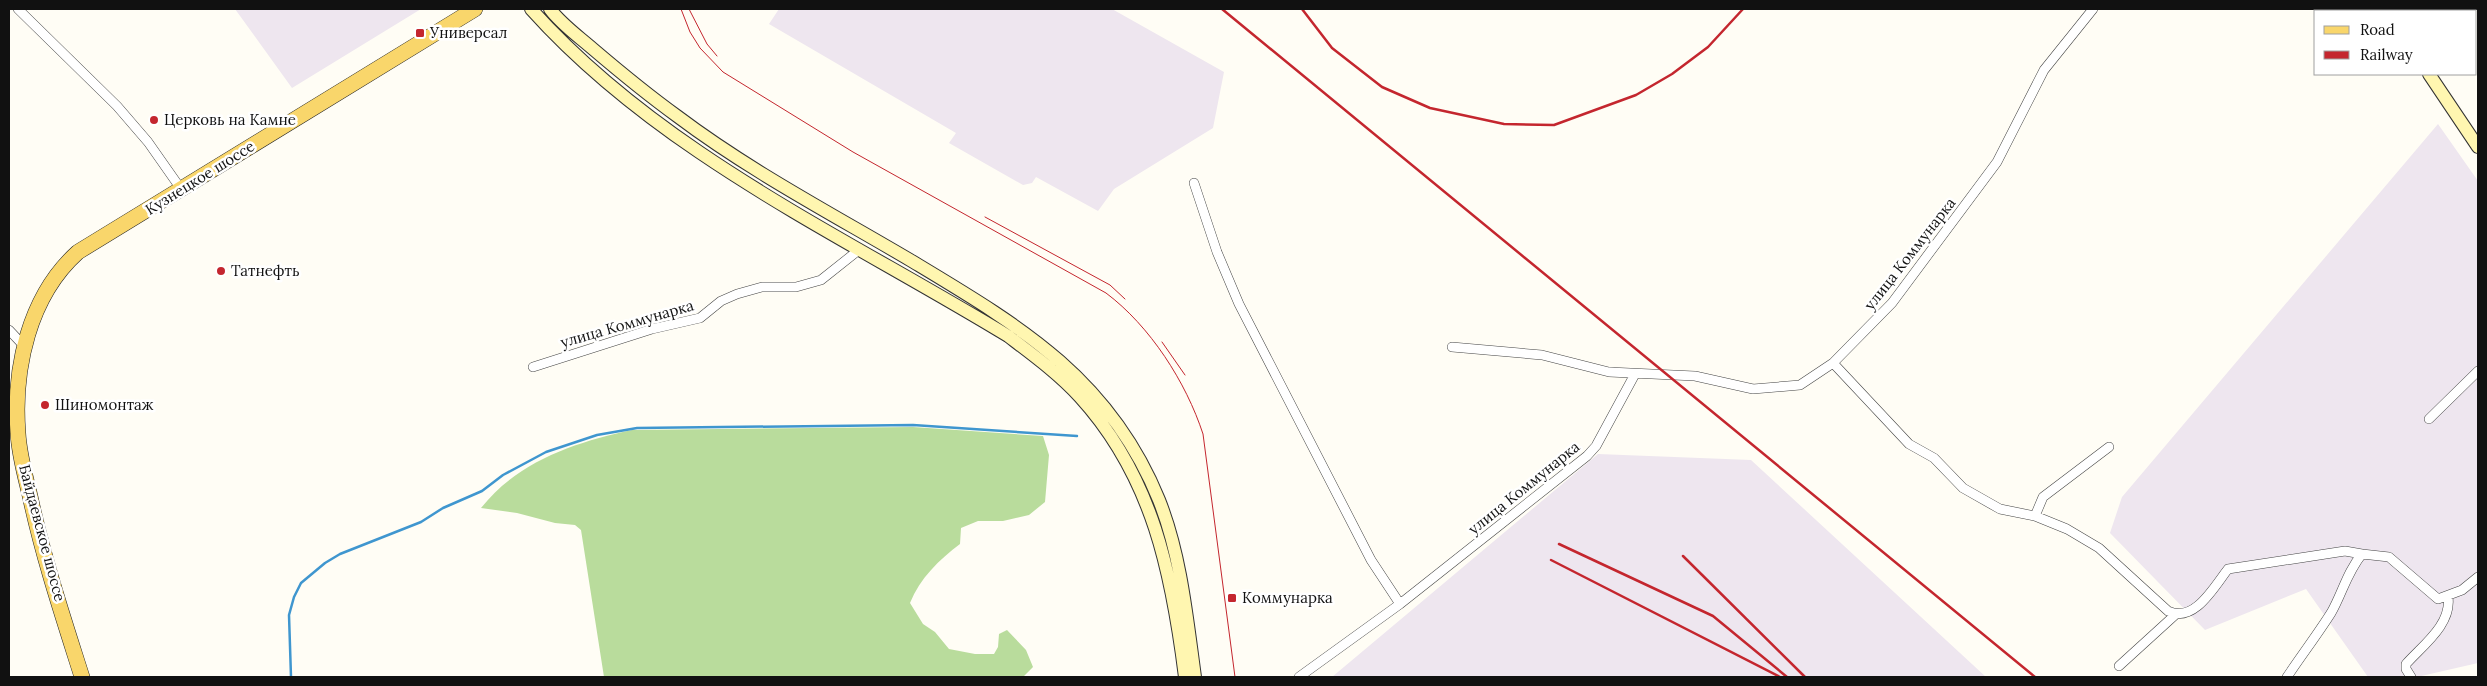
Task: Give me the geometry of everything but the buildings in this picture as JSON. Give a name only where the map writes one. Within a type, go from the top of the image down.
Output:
[{"type":"main road","name":"Кузнецкое шоссе","points":[[78,252],[476,9]]},
{"type":"main road","points":[[531,9],[552,33],[621,94],[689,145],[735,176],[1008,336],[1046,365],[1093,412],[1136,478],[1150,508],[1173,602],[1185,677]]},
{"type":"main road","points":[[550,9],[562,23],[605,59],[716,145],[1017,326],[1072,371],[1114,419],[1146,472],[1160,501],[1177,564],[1195,677]]},
{"type":"main road","points":[[2430,75],[2478,148]]},
{"type":"main road","name":"Байдаевское шоссе","points":[[78,252],[61,269],[45,292],[37,308],[25,347],[17,402],[18,433],[22,462],[34,518],[82,677]]},
{"type":"street","points":[[18,9],[118,106],[148,142],[181,189]]},
{"type":"street","name":"улица Коммунарка","points":[[1299,677],[1400,604],[1587,456],[1596,446],[1635,374],[1695,376],[1753,389],[1800,385],[1833,363],[1892,303],[1997,162],[2044,70],[2093,9]]},
{"type":"street","points":[[1194,183],[1217,252],[1239,304],[1371,560],[1400,604]]},
{"type":"street","name":"улица Коммунарка","points":[[533,367],[652,329],[700,318],[721,301],[737,294],[762,287],[796,287],[821,280],[860,249]]},
{"type":"street","points":[[9,330],[25,347]]},
{"type":"street","points":[[1452,347],[1542,355],[1588,368],[1635,374]]},
{"type":"street","points":[[1833,363],[1909,444],[1934,458],[1963,488],[2000,509],[2035,516],[2068,529],[2099,548],[2168,611],[2175,615]]},
{"type":"street","points":[[2429,419],[2478,371]]},
{"type":"street","points":[[2035,516],[2042,497],[2109,447]]},
{"type":"street","points":[[2119,666],[2175,615],[2190,613],[2210,593],[2228,569],[2345,551],[2390,557],[2438,599],[2448,597],[2478,577]]},
{"type":"street","points":[[2286,677],[2332,611],[2354,564],[2362,554]]},
{"type":"street","points":[[2411,677],[2406,669],[2406,664],[2446,618],[2449,607],[2448,597]]},
{"type":"shaded area","name":"Универсал","points":[[235,9],[421,9],[292,88]]},
{"type":"shaded area","points":[[779,9],[1112,9],[1224,72],[1213,128],[1114,189],[1098,211],[1036,177],[1032,183],[1023,185],[949,143],[956,133],[769,24]]},
{"type":"shaded area","points":[[2438,124],[2478,181],[2478,663],[2417,677],[2368,677],[2306,589],[2205,630],[2110,533],[2122,497]]},
{"type":"shaded area","points":[[1598,454],[1751,460],[1986,677],[1332,677]]},
{"type":"green space","points":[[913,427],[1043,436],[1049,455],[1045,502],[1029,515],[1003,521],[978,521],[961,528],[960,544],[931,570],[919,585],[910,603],[923,624],[935,632],[949,649],[975,654],[994,654],[998,647],[999,634],[1007,630],[1026,650],[1033,667],[1023,677],[604,677],[581,530],[575,525],[555,523],[517,513],[481,508],[512,478],[549,456],[590,441],[632,430]]},
{"type":"waterway","points":[[291,677],[289,615],[294,597],[301,583],[325,563],[340,554],[421,522],[443,508],[482,491],[503,475],[546,452],[597,435],[637,428],[913,425],[1077,436]]},
{"type":"tram line","points":[[681,9],[690,32],[700,48],[723,72],[853,152],[1106,293],[1122,306],[1152,338],[1165,356],[1187,395],[1203,434],[1235,677]]},
{"type":"tram line","points":[[689,9],[707,44],[717,56]]},
{"type":"tram line","points":[[985,217],[1110,285],[1125,299]]},
{"type":"tram line","points":[[1162,342],[1185,375]]},
{"type":"railway","points":[[1222,9],[2035,677]]},
{"type":"railway","points":[[1302,9],[1332,48],[1382,87],[1430,108],[1504,124],[1554,125],[1636,95],[1672,74],[1708,47],[1743,9]]},
{"type":"railway","points":[[1559,544],[1713,616],[1787,677]]},
{"type":"railway","points":[[1683,556],[1805,677]]},
{"type":"railway","points":[[1551,560],[1780,677]]},
{"type":"place","name":"Универсал","points":[[420,33]]},
{"type":"place","name":"Церковь на Камне","points":[[154,120]]},
{"type":"place","name":"Татнефть","points":[[221,271]]},
{"type":"place","name":"Шиномонтаж","points":[[45,405]]},
{"type":"place","name":"Коммунарка","points":[[1232,598]]}]
